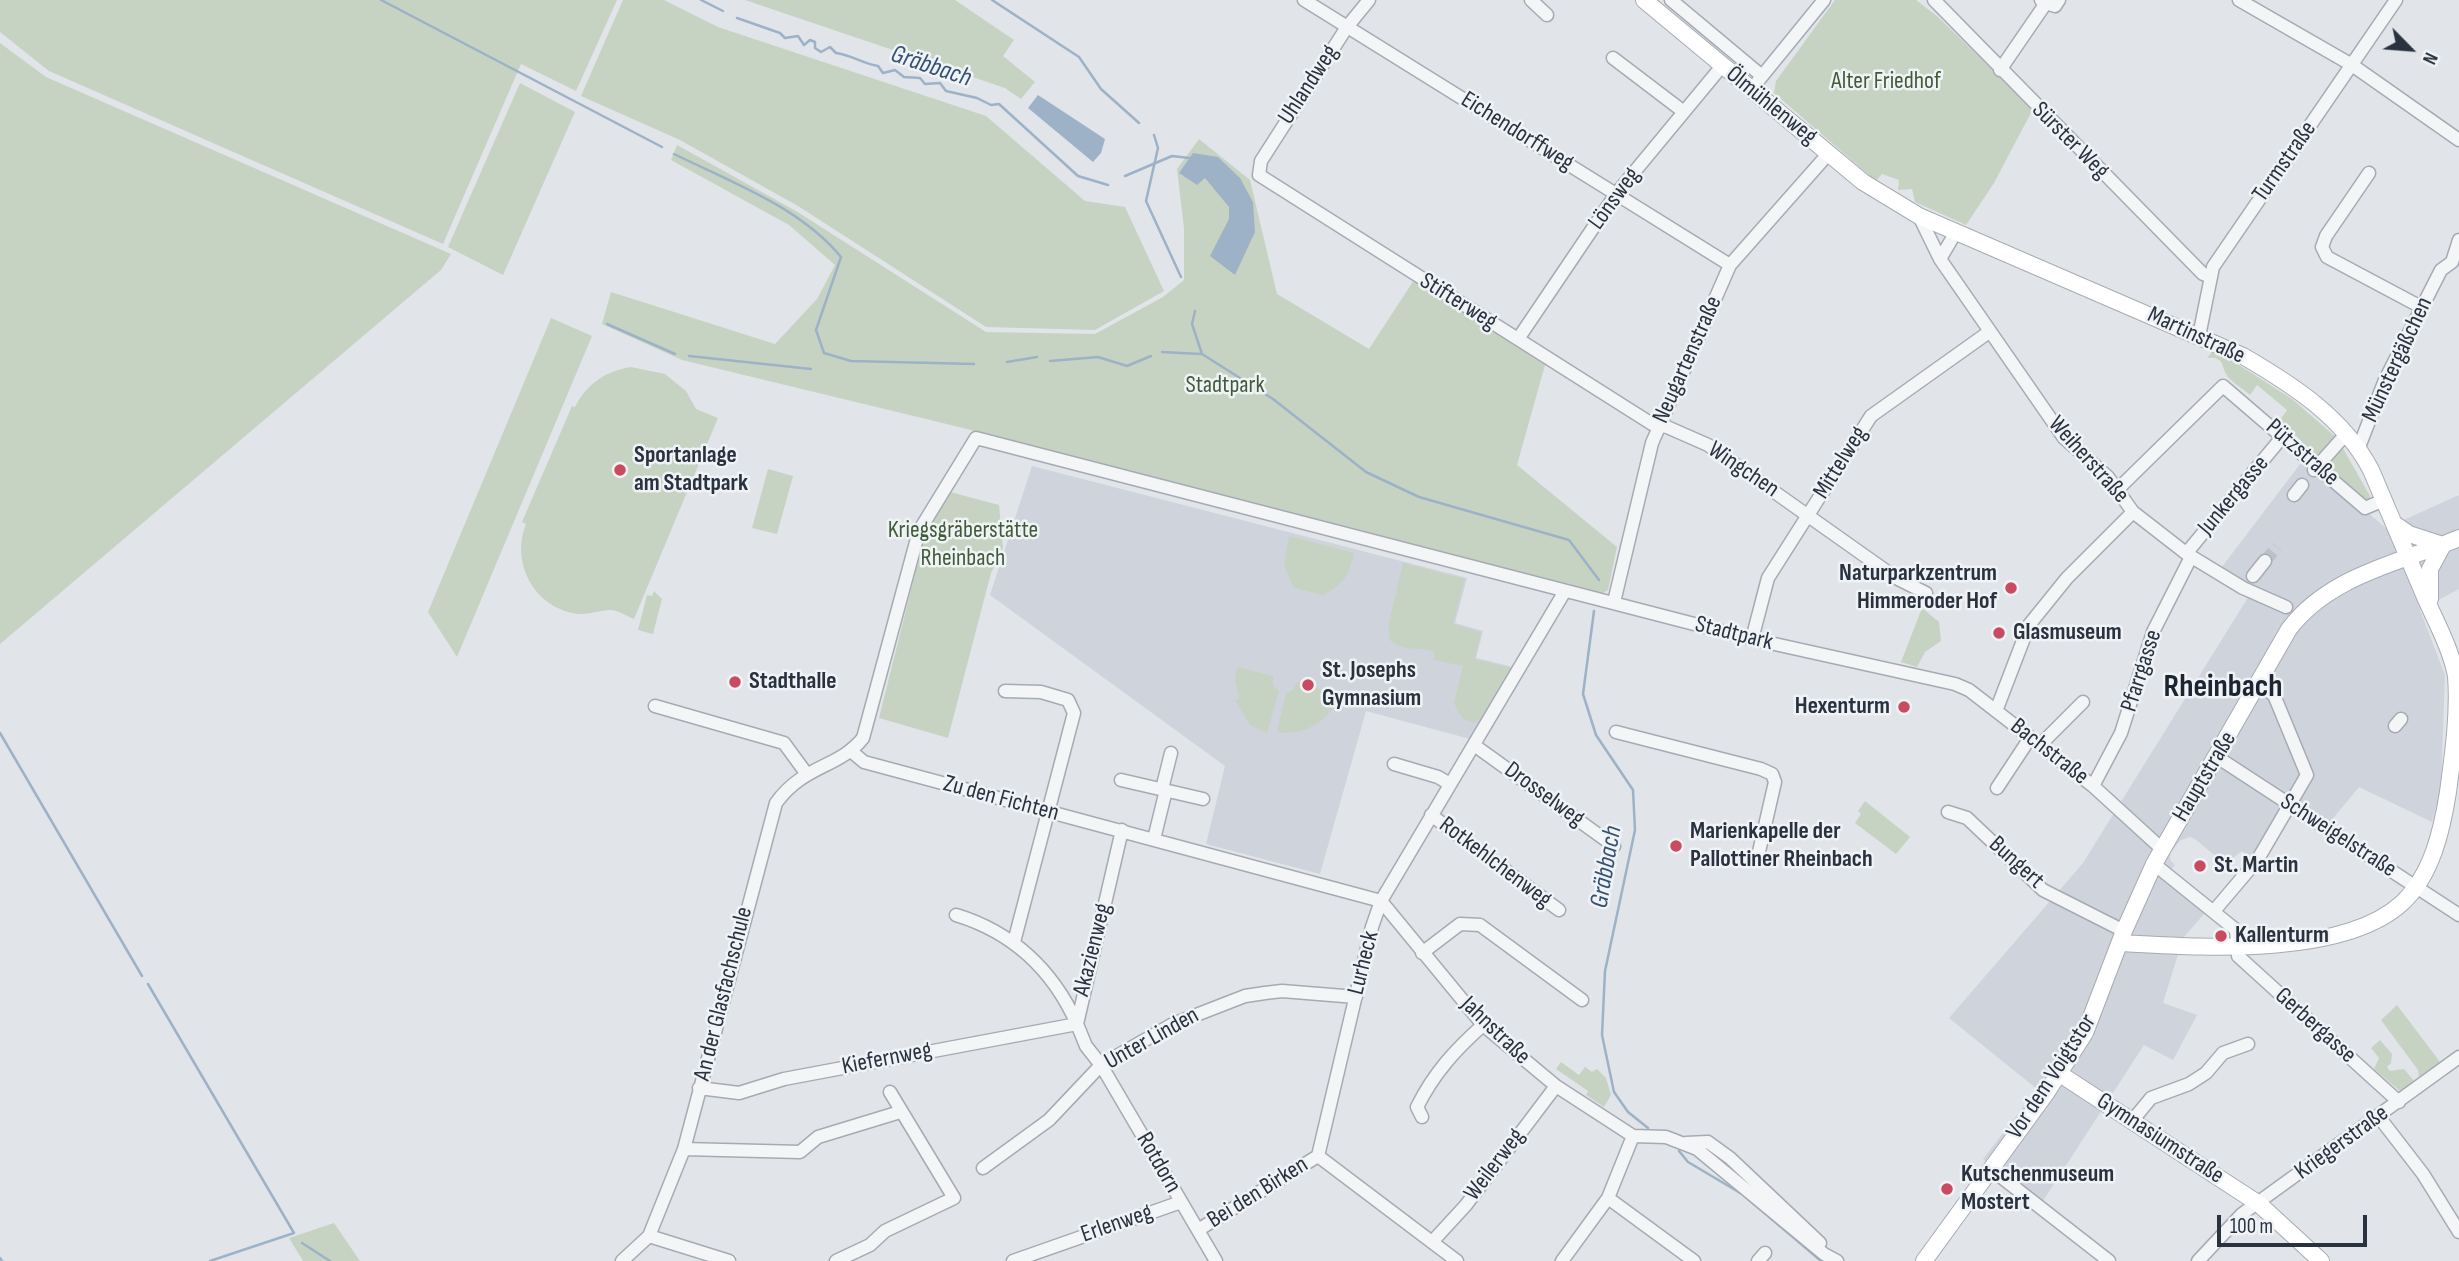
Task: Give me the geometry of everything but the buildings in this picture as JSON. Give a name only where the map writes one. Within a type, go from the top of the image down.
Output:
[{"type":"main road","name":"Ölmühlenweg","points":[[1644,0],[1863,182],[1902,207]]},
{"type":"main road","name":"Martinstraße","points":[[1902,207],[2243,356],[2286,382],[2347,433],[2359,447],[2395,523],[2456,675],[2456,730],[2442,831],[2430,860],[2405,901],[2387,915],[2362,928],[2335,935],[2238,947],[2122,937]]},
{"type":"main road","points":[[2387,564],[2395,523],[2409,534],[2454,541]]},
{"type":"main road","points":[[2431,609],[2430,569],[2454,541]]},
{"type":"main road","name":"Hauptstraße","points":[[2122,937],[2162,849],[2217,757],[2282,639],[2310,606],[2342,584],[2387,564],[2454,541]]},
{"type":"main road","name":"Vor dem Voigtstor","points":[[1924,1261],[2060,1073],[2085,1033],[2122,937]]},
{"type":"main road","name":"Gymnasiumstraße","points":[[2060,1073],[2259,1204],[2321,1261]]},
{"type":"street","name":"Eichendorffweg","points":[[1304,0],[1730,265]]},
{"type":"street","name":"Uhlandweg","points":[[1259,176],[1261,161],[1347,27],[1369,0]]},
{"type":"street","points":[[1531,0],[1547,15]]},
{"type":"street","name":"Ölmühlenweg","points":[[1671,0],[1762,76]]},
{"type":"street","points":[[1751,89],[1824,0]]},
{"type":"street","name":"Sürster Weg","points":[[1934,0],[2203,274],[2211,277]]},
{"type":"street","name":"Turmstraße","points":[[2199,336],[2213,267],[2396,0]]},
{"type":"street","points":[[2000,70],[2049,1]]},
{"type":"street","points":[[2247,2],[2352,65],[2459,140]]},
{"type":"street","points":[[1613,58],[1684,112]]},
{"type":"street","name":"Lönsweg","points":[[1518,340],[1616,194],[1722,66]]},
{"type":"street","name":"Neugartenstraße","points":[[1614,602],[1647,460],[1659,425],[1730,265],[1829,153]]},
{"type":"street","points":[[2369,173],[2326,236],[2322,247],[2327,257],[2421,307]]},
{"type":"street","name":"Stifterweg","points":[[1259,176],[1652,424],[1659,425]]},
{"type":"street","name":"Weiherstraße","points":[[1919,216],[1940,259],[2064,438],[2108,477],[2116,491],[2137,514],[2191,557],[2247,583],[2286,607]]},
{"type":"street","points":[[1940,259],[1956,232]]},
{"type":"street","name":"Münstergäßchen","points":[[2359,447],[2385,380],[2421,307],[2441,270],[2456,266],[2459,240]]},
{"type":"street","name":"Mittelweg","points":[[1752,639],[1768,578],[1871,416],[1989,332]]},
{"type":"street","name":"Pützstraße","points":[[2116,491],[2223,386],[2365,508],[2384,500]]},
{"type":"street","name":"Wingchen","points":[[1659,425],[1708,445],[1902,583],[1926,593]]},
{"type":"street","points":[[2316,468],[2347,433]]},
{"type":"street","name":"Junkergasse","points":[[2191,557],[2189,550],[2283,436]]},
{"type":"street","name":"Stadtpark","points":[[851,751],[863,738],[871,717],[919,531],[976,439],[1752,639],[1924,677]]},
{"type":"street","points":[[1996,710],[2029,625],[2067,578],[2137,514]]},
{"type":"street","name":"Pfarrgasse","points":[[2093,786],[2121,733],[2153,632],[2191,557]]},
{"type":"street","points":[[2247,583],[2265,561]]},
{"type":"street","name":"Lurheck","points":[[1318,1156],[1381,901],[1565,591]]},
{"type":"street","name":"Bachstraße","points":[[1924,677],[1969,690],[2093,786],[2162,849]]},
{"type":"street","points":[[2214,911],[2258,859],[2309,771],[2274,695],[2256,683]]},
{"type":"street","points":[[1004,691],[1041,692],[1068,700],[1074,713],[1014,942]]},
{"type":"street","points":[[2043,748],[2046,738],[2083,702]]},
{"type":"street","points":[[655,706],[785,743],[806,773]]},
{"type":"street","points":[[1616,732],[1772,774],[1775,782],[1758,856]]},
{"type":"street","points":[[1997,788],[2031,738]]},
{"type":"street","name":"Drosselweg","points":[[1474,745],[1614,846]]},
{"type":"street","name":"An der Glasfachschule","points":[[622,1261],[649,1236],[684,1149],[769,820],[786,789],[806,773],[851,751]]},
{"type":"street","name":"Zu den Fichten","points":[[851,751],[864,762],[1381,901]]},
{"type":"street","points":[[1154,839],[1171,753]]},
{"type":"street","name":"Schweigelstraße","points":[[2217,757],[2459,915]]},
{"type":"street","points":[[1394,764],[1438,777],[1450,784]]},
{"type":"street","points":[[1121,780],[1203,799]]},
{"type":"street","name":"Bungert","points":[[1948,812],[1967,817],[2043,890],[2122,937]]},
{"type":"street","name":"Rotkehlchenweg","points":[[1431,816],[1559,911]]},
{"type":"street","name":"Akazienweg","points":[[1101,1065],[1086,1046],[1077,1024],[1122,830]]},
{"type":"street","points":[[2154,864],[2236,930],[2238,947]]},
{"type":"street","name":"Jahnstraße","points":[[1381,901],[1483,1025],[1556,1086],[1633,1136]]},
{"type":"street","points":[[956,915],[981,923],[1014,942],[1048,975],[1065,997],[1077,1024]]},
{"type":"street","points":[[1422,953],[1460,924],[1480,925],[1581,1000]]},
{"type":"street","name":"Gerbergasse","points":[[2238,947],[2238,956],[2399,1102]]},
{"type":"street","name":"Unter Linden","points":[[983,1168],[1049,1120],[1101,1065],[1173,1024],[1245,996],[1282,991],[1356,997]]},
{"type":"street","name":"Kiefernweg","points":[[699,1088],[739,1093],[797,1076],[1077,1024]]},
{"type":"street","points":[[1422,1117],[1417,1107],[1431,1079],[1452,1053],[1483,1025]]},
{"type":"street","points":[[2132,1121],[2151,1098],[2189,1084],[2206,1073],[2223,1053],[2248,1044]]},
{"type":"street","name":"Kriegerstraße","points":[[2198,1261],[2242,1214],[2459,1057]]},
{"type":"street","name":"Rotdorn","points":[[1101,1065],[1216,1261]]},
{"type":"street","name":"Weilerweg","points":[[1432,1242],[1466,1205],[1556,1086]]},
{"type":"street","points":[[836,1261],[870,1245],[885,1231],[954,1199],[890,1093]]},
{"type":"street","points":[[684,1149],[800,1152],[818,1137],[900,1112]]},
{"type":"street","points":[[2379,1117],[2457,1223]]},
{"type":"street","points":[[1562,1261],[1608,1198],[1633,1136],[1666,1137],[1683,1143],[1725,1170],[1824,1254],[1837,1261]]},
{"type":"street","points":[[1318,1156],[1457,1261]]},
{"type":"street","name":"Bei den Birken","points":[[1198,1230],[1318,1156]]},
{"type":"street","points":[[1991,1169],[2109,1261]]},
{"type":"street","points":[[1608,1198],[1695,1261]]},
{"type":"street","name":"Erlenweg","points":[[1013,1261],[1181,1202]]},
{"type":"street","points":[[649,1236],[729,1261]]},
{"type":"shaded area","points":[[2304,459],[2386,528],[2459,495],[2459,589],[2420,610],[2445,675],[2441,788],[2432,822],[2359,787],[2325,828],[2289,803],[2253,860],[2242,851],[2225,864],[2195,839],[2190,837],[2181,840],[2170,853],[2170,860],[2175,865],[2168,872],[2211,906],[2183,938],[2163,1003],[2197,1015],[2173,1060],[2144,1045],[2041,1204],[1983,1159],[2037,1089],[1949,1018],[2083,863],[2252,591],[2218,572]]},
{"type":"shaded area","name":"St. Josephs Gymnasium","points":[[1032,466],[1467,578],[1455,623],[1483,631],[1476,658],[1513,667],[1470,739],[1366,711],[1320,874],[1206,844],[1225,766],[990,595]]},
{"type":"green space","points":[[0,0],[617,0],[576,91],[521,64],[443,244],[49,71],[0,32]]},
{"type":"green space","points":[[623,0],[664,0],[718,27],[986,116],[1085,201],[1125,207],[1164,291],[1095,330],[986,327],[798,206],[680,140],[581,96]]},
{"type":"green space","points":[[745,0],[955,0],[1014,40],[1003,56],[1035,82],[1021,99],[1005,88]]},
{"type":"green space","name":"Alter Friedhof","points":[[1835,0],[1916,0],[1938,17],[2033,109],[1994,183],[1966,225],[1915,202],[1912,189],[1898,190],[1899,180],[1882,174],[1876,181],[1774,93],[1776,81]]},
{"type":"green space","points":[[0,43],[46,77],[451,254],[441,270],[0,644]]},
{"type":"green space","points":[[520,83],[575,112],[503,275],[448,247]]},
{"type":"green space","name":"Stadtpark","points":[[1199,139],[1250,180],[1277,294],[1369,349],[1414,280],[1545,365],[1517,465],[1617,547],[1608,590],[1603,593],[959,427],[682,360],[602,324],[611,292],[775,344],[817,299],[835,265],[789,225],[671,160],[677,145],[796,211],[986,332],[1095,334],[1163,297],[1184,280],[1184,228],[1177,169]]},
{"type":"green space","points":[[551,318],[592,336],[457,657],[428,612]]},
{"type":"green space","points":[[2213,351],[2237,360],[2239,365],[2292,399],[2337,438],[2370,496],[2369,500],[2362,501],[2280,420],[2287,410],[2257,385],[2250,395],[2228,377],[2219,360],[2207,358]]},
{"type":"green space","name":"Sportanlage am Stadtpark","points":[[631,367],[665,374],[686,391],[696,409],[718,418],[634,619],[612,610],[572,613],[546,600],[528,579],[521,552],[526,524],[522,522],[572,406],[575,407],[591,385],[605,375]]},
{"type":"green space","points":[[768,469],[793,476],[777,534],[752,528]]},
{"type":"green space","name":"Kriegsgräberstätte Rheinbach","points":[[950,492],[999,505],[1003,548],[991,573],[948,738],[879,718],[926,530]]},
{"type":"green space","points":[[1289,536],[1354,553],[1348,573],[1341,583],[1323,595],[1294,588],[1284,566]]},
{"type":"green space","points":[[1403,563],[1465,579],[1453,624],[1481,632],[1475,659],[1511,668],[1480,719],[1473,723],[1462,718],[1454,703],[1463,666],[1434,660],[1434,652],[1399,646],[1390,640],[1388,627]]},
{"type":"green space","points":[[654,591],[662,599],[653,634],[638,630],[647,595],[652,596]]},
{"type":"green space","points":[[1922,608],[1939,622],[1941,641],[1925,652],[1917,667],[1901,662]]},
{"type":"green space","points":[[1237,667],[1273,676],[1273,686],[1279,691],[1267,733],[1250,725],[1235,700],[1239,699],[1235,680]]},
{"type":"green space","points":[[1297,682],[1337,694],[1339,698],[1328,714],[1314,726],[1296,732],[1277,732],[1286,693],[1293,690]]},
{"type":"green space","points":[[1865,801],[1910,837],[1896,854],[1855,823],[1861,814],[1858,811]]},
{"type":"green space","points":[[2397,1005],[2440,1062],[2419,1077],[2418,1070],[2381,1020]]},
{"type":"green space","points":[[2380,1040],[2392,1054],[2391,1063],[2387,1067],[2390,1071],[2404,1069],[2414,1081],[2400,1091],[2374,1069],[2379,1058],[2371,1048]]},
{"type":"green space","points":[[1561,1062],[1579,1075],[1585,1067],[1592,1072],[1597,1069],[1606,1078],[1611,1095],[1604,1107],[1586,1095],[1588,1091],[1556,1069]]},
{"type":"green space","points":[[334,1223],[360,1261],[303,1261],[289,1238]]},
{"type":"water","points":[[1038,95],[1105,139],[1101,153],[1093,162],[1028,108]]},
{"type":"water","points":[[1193,153],[1218,157],[1240,178],[1253,202],[1255,232],[1235,275],[1210,256],[1229,219],[1229,207],[1205,178],[1197,185],[1179,173]]},
{"type":"waterway","points":[[381,0],[662,147]]},
{"type":"waterway","name":"Gräbbach","points":[[701,0],[723,11]]},
{"type":"waterway","points":[[992,0],[1079,57],[1101,89],[1139,123]]},
{"type":"waterway","name":"Gräbbach","points":[[737,18],[780,33],[785,38],[798,36],[804,45],[810,40],[815,42],[815,48],[821,52],[830,47],[836,53],[878,66],[883,73],[895,70],[904,77],[920,78],[925,84],[940,83],[946,91],[977,98],[991,105],[999,104],[1078,176],[1108,185]]},
{"type":"waterway","name":"Gräbbach","points":[[1154,135],[1158,148],[1146,201],[1181,277]]},
{"type":"waterway","points":[[674,154],[764,197],[806,224],[841,257],[816,330],[824,353],[851,361],[974,364]]},
{"type":"waterway","points":[[1125,176],[1172,156],[1189,158]]},
{"type":"waterway","name":"Gräbbach","points":[[1195,311],[1192,324],[1202,354],[1273,399],[1366,472],[1419,497],[1569,540],[1599,580]]},
{"type":"waterway","points":[[607,324],[675,354]]},
{"type":"waterway","points":[[1162,352],[1201,354]]},
{"type":"waterway","points":[[689,356],[811,369]]},
{"type":"waterway","points":[[1050,361],[1098,357],[1127,366],[1151,356]]},
{"type":"waterway","points":[[1007,362],[1037,357]]},
{"type":"waterway","name":"Gräbbach","points":[[1594,611],[1583,694],[1596,735],[1633,790],[1635,830],[1605,971],[1602,1035],[1614,1092],[1628,1112],[1648,1128]]},
{"type":"waterway","points":[[0,733],[142,976]]},
{"type":"waterway","points":[[148,984],[294,1233],[210,1261]]},
{"type":"waterway","name":"Gräbbach","points":[[1679,1151],[1688,1162],[1742,1194]]},
{"type":"waterway","name":"Gräbbach","points":[[1747,1198],[1821,1261]]},
{"type":"waterway","points":[[302,1243],[330,1261]]},
{"type":"tunnel","points":[[2265,561],[2277,547]]},
{"type":"place","name":"Sportanlage am Stadtpark","points":[[620,470]]},
{"type":"place","name":"Naturparkzentrum Himmeroder Hof","points":[[2011,588]]},
{"type":"place","name":"Glasmuseum","points":[[1999,633]]},
{"type":"place","name":"Stadthalle","points":[[735,682]]},
{"type":"place","name":"St. Josephs Gymnasium","points":[[1308,685]]},
{"type":"place","name":"Hexenturm","points":[[1904,707]]},
{"type":"place","name":"Marienkapelle der Pallottiner Rheinbach","points":[[1676,846]]},
{"type":"place","name":"St. Martin","points":[[2200,866]]},
{"type":"place","name":"Kallenturm","points":[[2221,936]]},
{"type":"place","name":"Kutschenmuseum Mostert","points":[[1947,1189]]},
{"type":"district","name":"Rheinbach","points":[[2223,688]]}]
